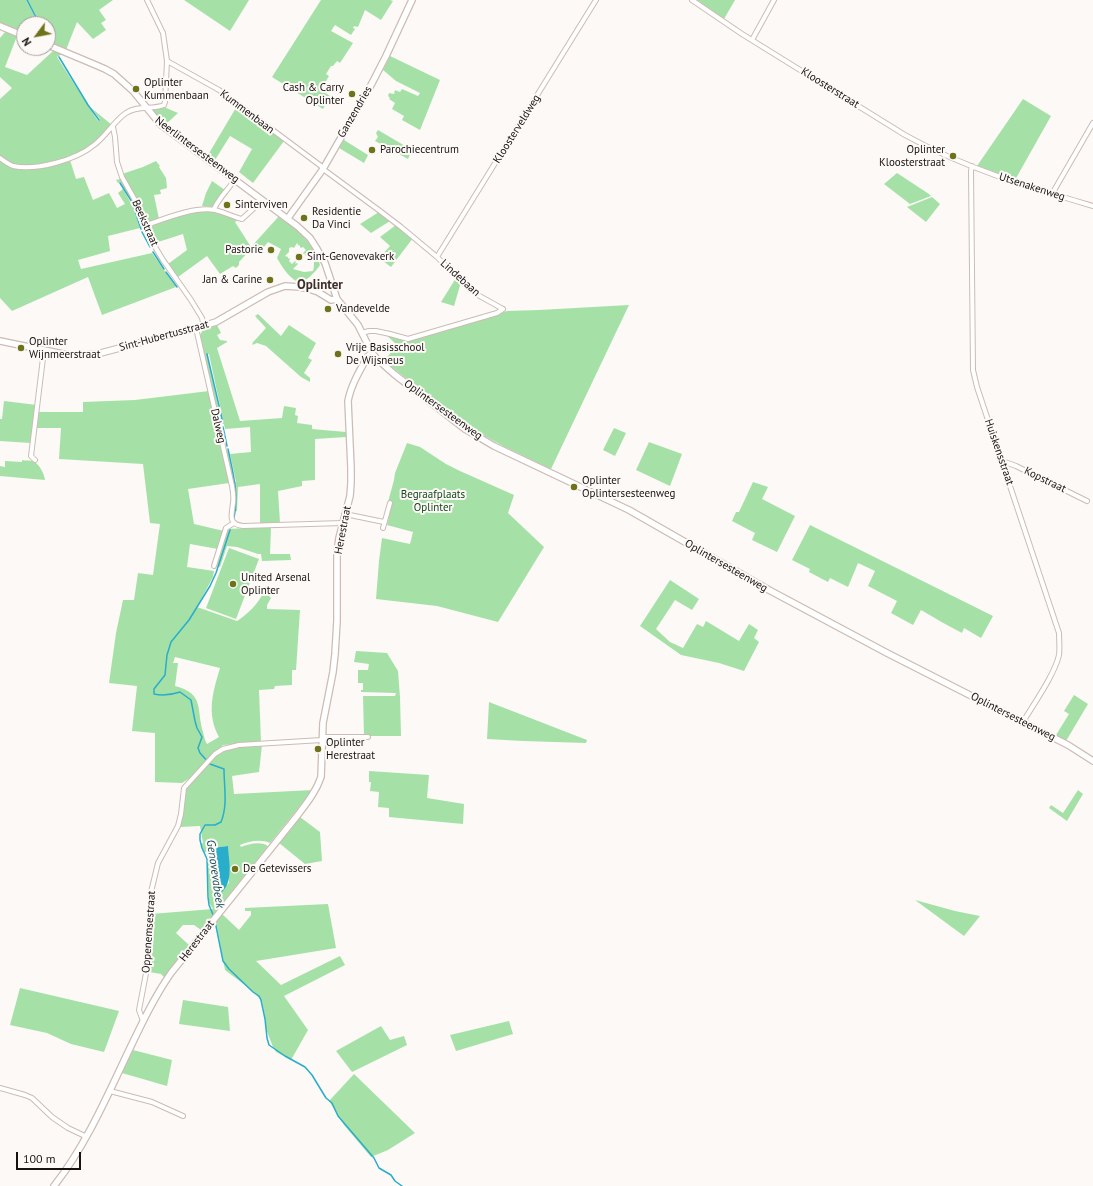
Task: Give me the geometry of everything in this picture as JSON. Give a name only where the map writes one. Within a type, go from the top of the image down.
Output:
[{"type":"street","points":[[0,158],[8,164],[21,167],[56,162],[76,155],[93,146],[126,112],[139,107],[145,108],[162,106],[165,103],[168,61],[163,33],[147,0]]},
{"type":"street","name":"Ganzendries","points":[[288,218],[323,169],[370,87],[412,0]]},
{"type":"street","name":"Kloosterveldweg","points":[[437,257],[596,0]]},
{"type":"street","name":"Kloosterstraat","points":[[692,0],[752,40],[910,138],[950,158],[972,166]]},
{"type":"street","points":[[752,40],[774,0]]},
{"type":"street","points":[[0,26],[16,33]]},
{"type":"street","name":"Neerlintersesteenweg","points":[[56,48],[114,74],[133,91],[145,108],[160,124],[288,218],[304,232],[317,249],[325,263],[337,299]]},
{"type":"street","name":"Kummenbaan","points":[[168,61],[218,90],[323,169]]},
{"type":"street","points":[[1052,194],[1093,123]]},
{"type":"street","name":"Beekstraat","points":[[113,127],[119,170],[126,187],[136,202],[144,226],[156,250],[191,300],[202,318],[204,326]]},
{"type":"street","name":"Utsenakenweg","points":[[972,166],[1012,182],[1093,206]]},
{"type":"street","name":"Huiskensstraat","points":[[972,166],[971,220],[973,370],[1059,633],[1060,645],[1054,670],[1023,722]]},
{"type":"street","name":"Lindebaan","points":[[323,169],[380,211],[437,257],[476,294],[503,309],[497,313],[408,339],[376,331],[362,333]]},
{"type":"street","points":[[214,210],[219,198],[235,180]]},
{"type":"street","points":[[144,226],[190,211],[214,210],[242,219],[262,200]]},
{"type":"street","name":"Sint-Hubertusstraat","points":[[0,341],[73,355],[97,354],[204,326],[229,315],[273,290],[285,286],[300,287],[318,292],[331,300],[337,299]]},
{"type":"street","name":"Oplintersesteenweg","points":[[337,299],[353,318],[372,353],[379,361],[453,420],[479,438],[629,510],[769,590],[887,653],[1068,745],[1093,761]]},
{"type":"street","name":"Dalweg","points":[[196,328],[232,486],[234,502],[231,516],[234,523]]},
{"type":"street","points":[[35,460],[31,456],[44,350]]},
{"type":"street","name":"Herestraat","points":[[54,1186],[74,1160],[87,1137],[154,999],[168,978],[297,816],[316,790],[321,777],[322,739],[325,708],[333,672],[335,654],[337,621],[337,553],[342,523],[350,496],[351,483],[348,412],[349,393],[368,356],[372,353]]},
{"type":"street","name":"Kopstraat","points":[[1002,461],[1016,466],[1086,501]]},
{"type":"street","points":[[383,528],[390,503]]},
{"type":"street","points":[[345,514],[384,522]]},
{"type":"street","points":[[214,566],[226,528],[234,523],[243,526],[342,523]]},
{"type":"street","points":[[322,739],[368,737]]},
{"type":"street","name":"Oppenemsestraat","points":[[144,1021],[139,1010],[148,963],[150,904],[158,863],[178,826],[184,788],[215,754],[223,749],[239,745],[322,739]]},
{"type":"street","points":[[0,1088],[32,1098],[68,1128],[87,1137]]},
{"type":"street","points":[[110,1091],[152,1102],[183,1116]]},
{"type":"green space","points":[[0,0],[26,0],[35,16],[16,16],[16,29],[0,23]]},
{"type":"green space","points":[[27,0],[113,0],[99,10],[106,20],[101,23],[106,30],[93,39],[77,22],[66,50],[56,45],[56,16],[36,16]]},
{"type":"green space","points":[[184,0],[249,0],[230,31]]},
{"type":"green space","points":[[321,0],[393,1],[381,20],[365,10],[358,27],[354,26],[353,28],[355,29],[351,35],[335,25],[331,31],[353,43],[340,63],[337,61],[333,66],[331,66],[326,74],[329,76],[321,90],[330,96],[323,109],[272,77]]},
{"type":"green space","points":[[697,0],[735,0],[724,19]]},
{"type":"green space","points":[[5,32],[16,36],[5,67],[27,75],[48,56],[56,56],[56,52],[62,54],[57,57],[98,121],[100,119],[90,107],[112,125],[85,150],[62,160],[36,165],[17,165],[0,157],[0,99],[12,88],[0,77],[0,38]]},
{"type":"green space","points":[[390,56],[440,80],[420,130],[402,120],[404,116],[392,109],[395,103],[389,99],[389,93],[394,94],[395,90],[400,92],[402,89],[418,96],[420,93],[396,81],[383,70]]},
{"type":"green space","points":[[1023,99],[1051,116],[1015,180],[977,166]]},
{"type":"green space","points":[[237,106],[284,141],[253,183],[239,172],[252,149],[230,136],[215,160],[208,155]]},
{"type":"green space","points":[[164,107],[178,113],[165,125],[152,112],[155,109]]},
{"type":"green space","points":[[378,130],[412,150],[408,159],[375,141],[378,137],[376,133]]},
{"type":"green space","points":[[344,140],[368,155],[364,163],[339,148]]},
{"type":"green space","points":[[70,160],[76,179],[84,177],[93,200],[109,193],[117,208],[125,204],[118,193],[123,189],[133,207],[140,228],[108,236],[110,251],[78,260],[81,269],[152,253],[176,287],[102,315],[88,277],[12,311],[0,298],[0,162],[1,161],[10,166],[27,169],[44,167]]},
{"type":"green space","points":[[156,161],[166,178],[167,188],[160,190],[161,194],[154,195],[159,219],[146,224],[140,205],[122,174]]},
{"type":"green space","points":[[897,173],[931,196],[910,204],[884,184]]},
{"type":"green space","points":[[120,179],[134,201],[151,244],[180,286],[158,258],[150,244],[144,233],[133,203],[120,182],[118,183],[116,180]]},
{"type":"green space","points":[[212,181],[225,190],[213,207],[202,206],[206,193]]},
{"type":"green space","points":[[932,197],[940,204],[926,222],[907,207]]},
{"type":"green space","points":[[211,211],[239,219],[235,222],[251,247],[280,215],[304,237],[318,257],[320,265],[306,280],[301,282],[297,281],[287,273],[277,258],[281,249],[268,242],[258,254],[252,248],[239,262],[239,265],[236,268],[233,266],[220,274],[207,256],[178,277],[168,264],[187,250],[183,234],[155,243],[148,227],[191,212]],"holes":[[[297,243],[299,246],[300,245],[301,248],[303,247],[306,250],[303,253],[306,253],[306,256],[310,251],[314,261],[313,271],[304,272],[293,269],[298,264],[295,264],[295,261],[292,264],[289,261],[290,259],[285,256],[289,252],[289,248],[294,248]]]},
{"type":"green space","points":[[379,212],[390,221],[371,233],[360,224]]},
{"type":"green space","points":[[396,225],[413,238],[391,267],[379,258],[390,246],[380,237]]},
{"type":"green space","points":[[456,278],[461,282],[454,306],[441,302]]},
{"type":"green space","points":[[629,305],[551,469],[474,430],[384,361],[397,345],[385,334],[410,340],[507,311]]},
{"type":"green space","points":[[258,314],[281,336],[289,325],[316,343],[308,358],[312,360],[304,373],[310,378],[310,382],[301,377],[266,346],[257,343],[252,345],[266,328],[255,316]]},
{"type":"green space","points":[[217,325],[221,333],[217,335],[220,340],[227,341],[217,348],[240,421],[282,418],[284,406],[296,408],[295,415],[298,416],[297,423],[312,425],[312,429],[346,432],[346,437],[315,439],[315,480],[302,481],[302,486],[278,491],[280,523],[260,524],[260,484],[238,487],[237,511],[235,511],[235,492],[226,451],[228,451],[234,481],[236,482],[230,454],[251,452],[250,427],[225,429],[209,354],[207,354],[222,423],[220,423],[200,335],[203,330]]},
{"type":"green space","points":[[209,391],[229,483],[188,489],[194,524],[224,531],[218,549],[190,544],[187,567],[214,571],[213,577],[197,607],[237,621],[253,608],[264,591],[271,598],[267,605],[267,609],[300,610],[296,670],[292,670],[292,685],[275,686],[274,689],[259,690],[261,742],[223,745],[193,776],[182,783],[155,782],[155,733],[132,731],[137,686],[109,683],[116,633],[123,600],[134,600],[138,573],[153,575],[160,524],[150,523],[143,464],[59,459],[61,428],[36,428],[38,412],[83,412],[83,402],[135,400]],"holes":[[[175,657],[220,668],[212,702],[213,719],[219,737],[207,744],[201,724],[198,703],[191,693],[185,689],[175,686],[178,663],[173,663]]]},
{"type":"green space","points":[[4,401],[37,405],[31,443],[0,441],[0,419],[2,419]]},
{"type":"green space","points":[[614,428],[626,433],[615,456],[603,450]]},
{"type":"green space","points":[[649,442],[682,454],[670,486],[636,470]]},
{"type":"green space","name":"Begraafplaats Oplinter","points":[[407,443],[420,447],[446,464],[514,495],[508,513],[544,547],[498,622],[437,606],[376,599],[382,538],[410,544],[413,532],[387,525],[392,503],[388,502],[395,473]]},
{"type":"green space","points":[[22,460],[35,462],[44,474],[45,480],[0,476],[0,466],[5,467],[5,461],[22,462]]},
{"type":"green space","points":[[753,482],[768,487],[762,499],[795,516],[777,552],[752,540],[755,533],[732,521],[736,512],[739,512]]},
{"type":"green space","points":[[810,525],[993,616],[981,638],[964,628],[962,633],[921,610],[913,625],[891,613],[897,601],[868,586],[875,571],[858,563],[848,587],[830,578],[828,582],[809,572],[810,569],[792,560]]},
{"type":"green space","points":[[271,527],[270,554],[290,554],[291,560],[262,561],[261,554],[237,547],[227,546],[220,567],[216,566],[227,529]]},
{"type":"green space","name":"United Arsenal Oplinter","points":[[229,548],[259,559],[236,619],[206,608]]},
{"type":"green space","points":[[670,580],[699,599],[692,610],[675,600],[656,629],[670,642],[683,648],[697,624],[703,627],[706,621],[739,641],[749,624],[758,630],[754,638],[759,642],[744,671],[719,663],[681,655],[640,626]]},
{"type":"green space","points":[[356,651],[387,653],[398,671],[401,736],[364,736],[363,696],[395,696],[396,693],[361,692],[361,690],[363,690],[363,683],[358,683],[358,670],[368,670],[369,664],[354,662]]},
{"type":"green space","points":[[1074,695],[1088,704],[1066,741],[1056,735],[1069,714],[1064,711]]},
{"type":"green space","points":[[489,702],[587,740],[586,743],[487,739]]},
{"type":"green space","points":[[262,745],[259,772],[232,776],[234,794],[313,790],[270,843],[255,841],[240,845],[241,847],[258,843],[268,846],[201,930],[194,925],[183,925],[176,933],[189,945],[164,977],[161,974],[149,972],[151,914],[213,909],[209,903],[207,852],[203,852],[200,826],[180,827],[184,789],[216,755],[225,749]],"holes":[[[228,846],[229,883],[214,894],[212,848]]]},
{"type":"green space","points":[[369,771],[429,775],[427,798],[464,804],[463,824],[389,817],[389,808],[378,807],[379,792],[370,791],[371,782],[369,782]]},
{"type":"green space","points":[[1078,790],[1083,794],[1067,821],[1049,808],[1051,805],[1063,813]]},
{"type":"green space","points":[[300,817],[320,832],[322,861],[305,864],[279,843]]},
{"type":"green space","points":[[915,900],[955,911],[980,916],[964,936]]},
{"type":"green space","points":[[328,904],[336,948],[256,961],[281,985],[340,956],[345,965],[284,996],[308,1030],[291,1060],[276,1052],[273,1047],[266,1029],[262,1001],[250,989],[225,970],[216,921],[222,914],[239,930],[251,915],[251,911],[245,911],[245,908]]},
{"type":"green space","points":[[20,988],[119,1011],[104,1052],[71,1044],[47,1033],[10,1025]]},
{"type":"green space","points":[[183,1000],[228,1007],[230,1031],[179,1024]]},
{"type":"green space","points":[[509,1021],[513,1034],[456,1051],[450,1035]]},
{"type":"green space","points":[[381,1026],[390,1040],[404,1036],[407,1045],[352,1072],[336,1051]]},
{"type":"green space","points":[[133,1050],[172,1060],[167,1086],[122,1073]]},
{"type":"green space","points":[[354,1074],[415,1133],[388,1150],[371,1157],[344,1125],[329,1101]]},
{"type":"water","points":[[228,846],[230,874],[226,887],[216,896],[214,894],[212,848]]},
{"type":"waterway","name":"Genovevabeek","points":[[27,0],[35,16]]},
{"type":"waterway","name":"Genovevabeek","points":[[59,57],[88,105],[99,120]]},
{"type":"waterway","name":"Genovevabeek","points":[[120,183],[132,202],[141,229]]},
{"type":"waterway","name":"Genovevabeek","points":[[142,232],[150,247]]},
{"type":"waterway","name":"Genovevabeek","points":[[153,252],[164,269]]},
{"type":"waterway","name":"Genovevabeek","points":[[166,272],[177,287]]},
{"type":"waterway","name":"Genovevabeek","points":[[207,354],[223,423]]},
{"type":"waterway","name":"Genovevabeek","points":[[223,427],[227,446]]},
{"type":"waterway","name":"Genovevabeek","points":[[228,449],[236,492],[234,518]]},
{"type":"waterway","name":"Genovevabeek","points":[[214,917],[209,905],[207,859],[202,848],[200,834],[205,825],[215,825],[221,822],[225,803],[224,769],[210,764],[200,753],[198,748],[202,737],[197,728],[191,700],[180,692],[167,695],[154,694],[154,689],[165,675],[167,655],[171,642],[189,620],[210,586],[216,573],[230,530]]},
{"type":"waterway","name":"Genovevabeek","points":[[215,921],[223,961],[229,969],[259,996],[261,1000],[269,1045],[305,1067],[312,1075],[326,1098],[332,1103],[338,1116],[374,1158],[379,1168],[391,1175],[395,1181],[402,1186]]},
{"type":"place","name":"Oplinter Kummenbaan","points":[[136,89]]},
{"type":"place","name":"Cash & Carry Oplinter","points":[[352,94]]},
{"type":"place","name":"Parochiecentrum","points":[[372,150]]},
{"type":"place","name":"Oplinter Kloosterstraat","points":[[953,156]]},
{"type":"place","name":"Sinterviven","points":[[227,205]]},
{"type":"place","name":"Residentie Da Vinci","points":[[304,218]]},
{"type":"place","name":"Pastorie","points":[[271,250]]},
{"type":"place","name":"Sint-Genovevakerk","points":[[299,257]]},
{"type":"place","name":"Jan & Carine","points":[[270,280]]},
{"type":"place","name":"Vandevelde","points":[[328,309]]},
{"type":"place","name":"Oplinter Wijnmeerstraat","points":[[21,348]]},
{"type":"place","name":"Vrije Basisschool De Wijsneus","points":[[338,354]]},
{"type":"place","name":"Oplinter Oplintersesteenweg","points":[[574,487]]},
{"type":"place","name":"United Arsenal Oplinter","points":[[233,584]]},
{"type":"place","name":"Oplinter Herestraat","points":[[318,749]]},
{"type":"place","name":"De Getevissers","points":[[235,869]]},
{"type":"district","name":"Oplinter","points":[[320,285]]}]
